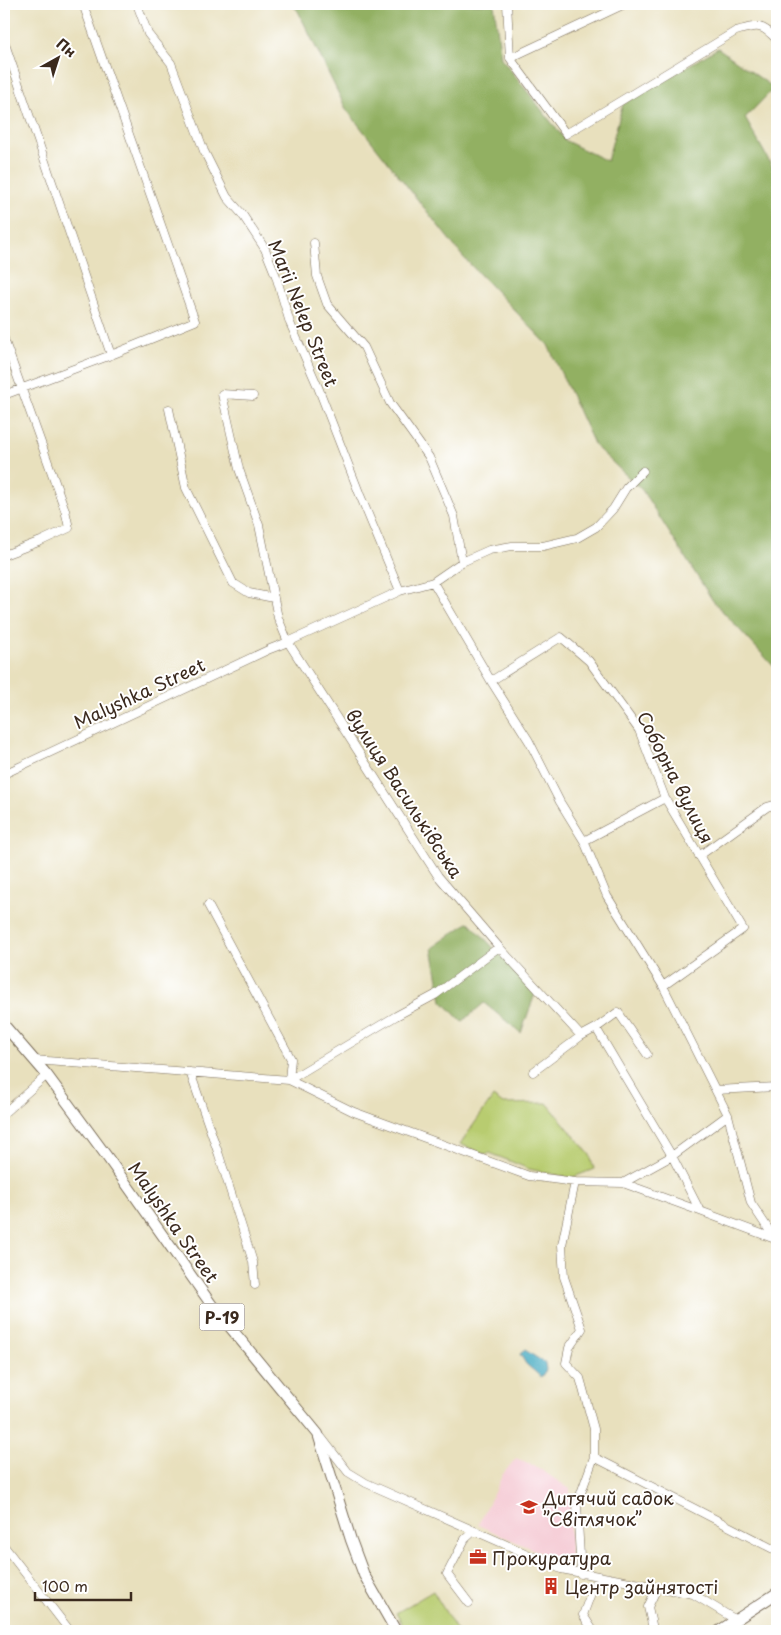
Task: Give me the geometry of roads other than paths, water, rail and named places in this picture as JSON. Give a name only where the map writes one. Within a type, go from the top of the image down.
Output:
[{"type":"main road","name":"Malyshka Street","points":[[4,1026],[47,1075],[211,1304],[318,1434],[351,1540],[364,1575],[396,1631]]},
{"type":"main road","points":[[719,1631],[777,1593]]},
{"type":"street","points":[[4,395],[195,321],[82,4]]},
{"type":"street","name":"Marii Nelep Street","points":[[137,4],[148,34],[171,63],[204,151],[227,197],[242,214],[265,249],[276,276],[290,323],[318,387],[400,591]]},
{"type":"street","points":[[507,4],[510,58],[566,134],[736,32],[755,26],[769,31],[777,40]]},
{"type":"street","points":[[510,58],[625,4]]},
{"type":"street","points":[[4,40],[111,355]]},
{"type":"street","name":"Marii Nelep Street","points":[[314,243],[317,276],[327,304],[364,347],[390,403],[429,457],[454,516],[462,562]]},
{"type":"street","points":[[4,340],[65,510],[69,528],[4,555]]},
{"type":"street","name":"вулиця Васильківська","points":[[253,396],[222,394],[238,469],[259,525],[278,618],[288,642],[438,876],[581,1036]]},
{"type":"street","points":[[169,409],[186,488],[233,583],[249,593],[274,598]]},
{"type":"street","points":[[288,642],[400,591],[433,582],[462,562],[489,550],[512,546],[543,546],[577,538],[596,527],[613,509],[626,488],[643,471]]},
{"type":"street","points":[[433,582],[529,740],[560,802],[584,841],[607,896],[663,986],[728,1116],[751,1202],[776,1239]]},
{"type":"street","name":"Соборна вулиця","points":[[491,680],[562,636],[589,661],[639,730],[665,798],[698,856],[743,928],[663,986]]},
{"type":"street","name":"Malyshka Street","points":[[4,774],[288,642]]},
{"type":"street","points":[[584,841],[665,798]]},
{"type":"street","points":[[698,856],[767,807],[777,804]]},
{"type":"street","points":[[208,905],[291,1059],[289,1080]]},
{"type":"street","points":[[289,1080],[435,995],[500,947]]},
{"type":"street","points":[[533,1072],[581,1036],[618,1012],[646,1054]]},
{"type":"street","points":[[596,1028],[672,1156],[700,1211]]},
{"type":"street","points":[[34,1060],[289,1080],[354,1112],[529,1176],[575,1182],[623,1183],[776,1239]]},
{"type":"street","points":[[190,1072],[220,1155],[253,1262],[255,1285]]},
{"type":"street","points":[[4,1113],[47,1075]]},
{"type":"street","points":[[716,1090],[777,1086]]},
{"type":"street","points":[[623,1183],[672,1156],[728,1116]]},
{"type":"street","points":[[575,1182],[562,1246],[564,1277],[582,1329],[569,1348],[566,1363],[580,1378],[594,1429],[594,1457],[577,1504],[581,1574]]},
{"type":"street","points":[[318,1434],[348,1472],[366,1483],[561,1569],[693,1594],[736,1620]]},
{"type":"street","points":[[594,1457],[777,1551]]},
{"type":"street","points":[[469,1603],[447,1574],[465,1539],[474,1531]]},
{"type":"street","points":[[4,1546],[70,1631]]},
{"type":"street","points":[[592,1629],[583,1615],[597,1577]]},
{"type":"street","points":[[653,1629],[648,1607],[656,1588]]},
{"type":"water","points":[[525,1350],[545,1363],[546,1370],[541,1377],[526,1364],[520,1354]]},
{"type":"place","name":"Дитячий садок ”Світлячок”","points":[[529,1507]]},
{"type":"place","name":"Прокуратура","points":[[478,1557]]},
{"type":"place","name":"Центр зайнятості","points":[[551,1586]]}]
